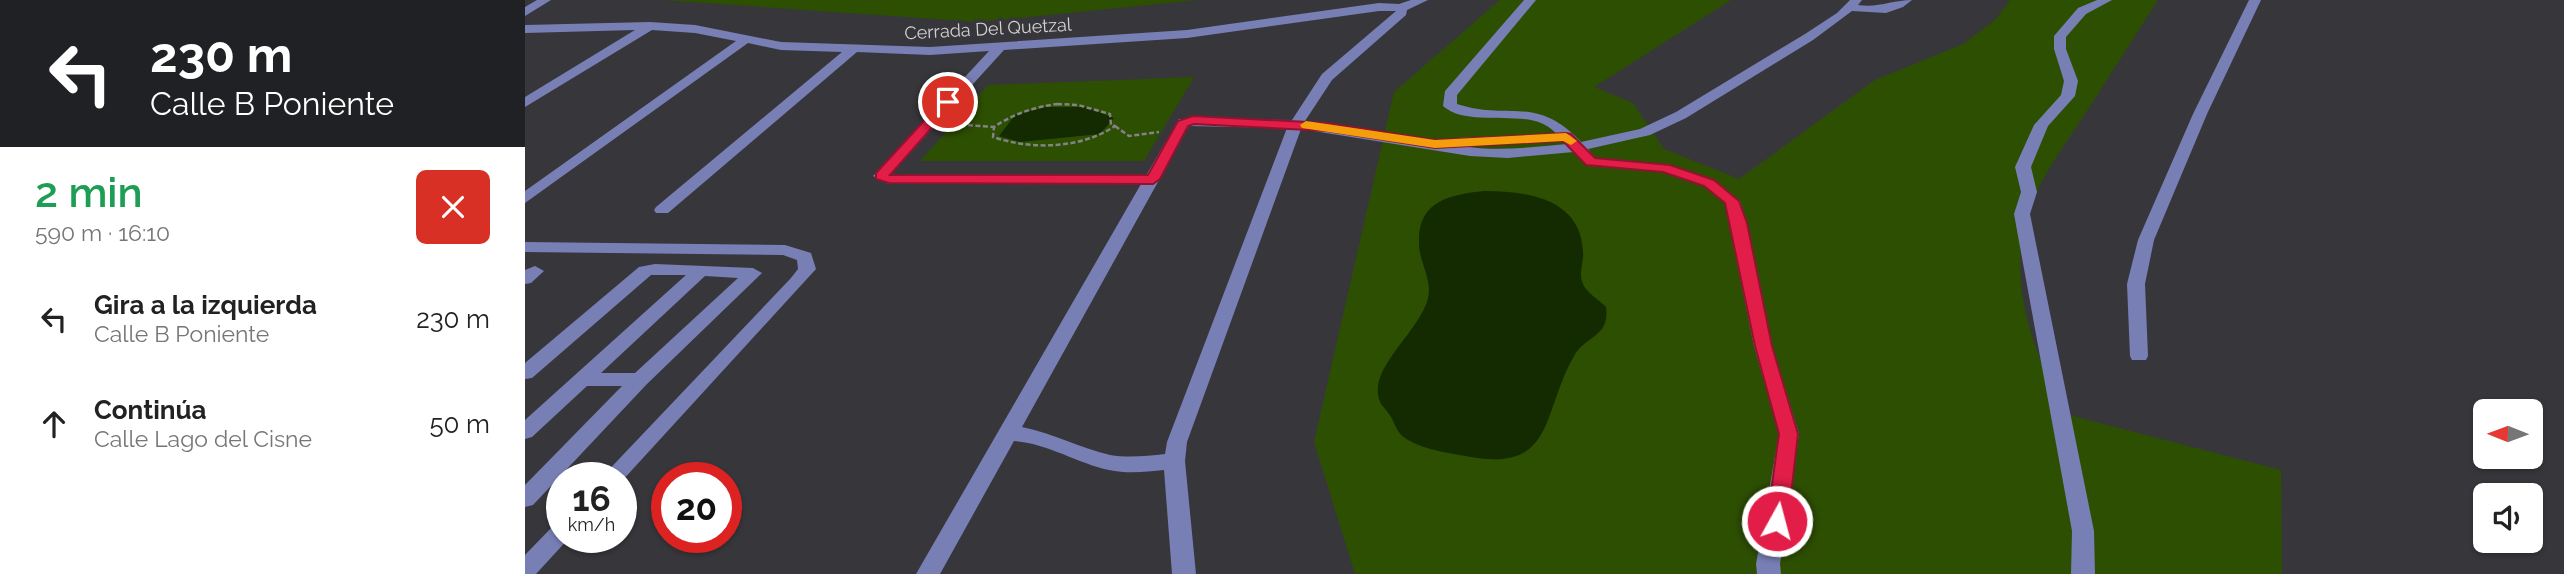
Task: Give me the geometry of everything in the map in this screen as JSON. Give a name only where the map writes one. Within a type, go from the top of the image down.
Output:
[{"type":"street","points":[[525,12],[545,0]]},
{"type":"street","points":[[1184,574],[1174,461],[1177,442],[1296,124],[1327,77],[1402,12],[1400,8],[1422,0]]},
{"type":"street","points":[[1530,0],[1450,94],[1450,106],[1462,112],[1540,118],[1551,122],[1591,162],[1665,168],[1709,183],[1732,201],[1739,223],[1763,346],[1789,434],[1768,564],[1769,574]]},
{"type":"street","points":[[928,574],[1187,121],[1296,124],[1435,144],[1470,152],[1508,154],[1645,132],[1681,115],[1809,37],[1853,4],[1880,11],[1895,8],[1906,0]]},
{"type":"street","points":[[2083,574],[2083,531],[2022,214],[2029,192],[2023,167],[2041,125],[2068,96],[2071,81],[2060,49],[2060,36],[2082,11],[2106,0]]},
{"type":"street","points":[[2139,356],[2136,284],[2146,240],[2200,114],[2255,0]]},
{"type":"street","name":"Cerrada Del Quetzal","points":[[525,29],[650,26],[695,29],[781,46],[930,51],[1187,34],[1379,7],[1400,8]]},
{"type":"street","points":[[525,103],[650,26]]},
{"type":"street","name":"Cerrada Del Quetzal","points":[[525,37],[577,27]]},
{"type":"street","points":[[525,198],[744,40]]},
{"type":"street","points":[[999,48],[881,176],[903,179],[1153,179]]},
{"type":"street","points":[[662,210],[852,50]]},
{"type":"street","points":[[525,247],[785,250],[805,257],[807,269],[797,282],[627,462]]},
{"type":"street","points":[[525,432],[702,270]]},
{"type":"street","points":[[525,373],[645,271],[753,273],[640,379],[525,499]]},
{"type":"street","points":[[580,380],[640,379]]},
{"type":"street","points":[[1009,433],[1038,436],[1109,462],[1131,464],[1174,461]]},
{"type":"street","points":[[525,570],[546,548]]},
{"type":"path","points":[[953,124],[994,127],[1023,112],[1041,107],[1077,104],[1110,114],[1111,125],[1121,134],[1132,138],[1161,132]]},
{"type":"path","points":[[994,127],[993,137],[1004,143],[1023,146],[1100,137],[1115,126]]},
{"type":"shaded area","points":[[663,0],[1198,0],[979,22]]},
{"type":"shaded area","points":[[1500,0],[1731,0],[1594,87],[1633,103],[1664,149],[1739,179],[1875,80],[1963,44],[1995,20],[2010,0],[2158,0],[2053,162],[2036,194],[2024,228],[2021,246],[2020,268],[2025,312],[2038,354],[2065,414],[2281,470],[2282,574],[1355,574],[1314,442],[1394,92]]},
{"type":"shaded area","points":[[1194,77],[1144,161],[920,161],[988,85]]},
{"type":"shaded area","points":[[1046,107],[1086,107],[1114,118],[1100,134],[1020,142],[999,136],[1015,115]]},
{"type":"shaded area","points":[[1484,191],[1533,196],[1562,209],[1573,220],[1580,234],[1583,284],[1606,307],[1606,317],[1601,330],[1574,356],[1541,434],[1531,447],[1516,456],[1495,459],[1435,450],[1405,438],[1380,402],[1378,386],[1390,359],[1426,304],[1429,285],[1419,244],[1423,218],[1429,209],[1448,198]]},
{"type":"slow traffic","points":[[1306,125],[1435,144],[1566,137],[1571,141]]},
{"type":"route","points":[[948,102],[880,174],[883,178],[1153,179],[1183,123],[1193,120],[1327,127],[1435,144],[1566,137],[1591,162],[1665,168],[1709,183],[1732,201],[1739,223],[1763,346],[1789,434],[1777,521]]}]
